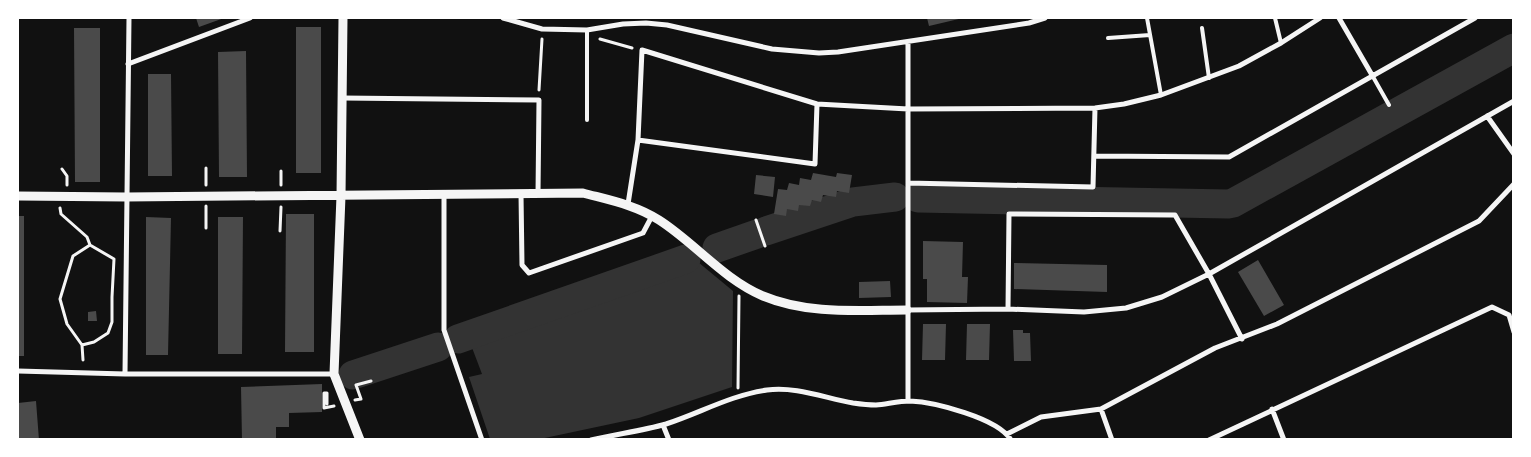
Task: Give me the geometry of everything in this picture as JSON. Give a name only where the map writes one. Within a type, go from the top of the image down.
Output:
[{"type":"street","points":[[125,374],[129,18]]},
{"type":"street","points":[[128,64],[250,18]]},
{"type":"street","points":[[343,18],[341,196],[334,374],[360,440]]},
{"type":"street","points":[[503,18],[542,29],[587,30],[623,24],[646,23],[667,25],[772,49],[802,52],[838,52],[1029,23],[1045,18]]},
{"type":"street","points":[[628,204],[638,140],[642,50],[817,104],[908,109],[1095,108],[1124,104],[1161,95],[1239,66],[1281,43],[1320,18]]},
{"type":"street","points":[[1339,18],[1372,75]]},
{"type":"street","points":[[1094,156],[1229,157],[1475,18]]},
{"type":"street","points":[[908,42],[908,401]]},
{"type":"street","points":[[342,98],[539,100],[538,194]]},
{"type":"street","points":[[18,196],[126,198],[583,193],[628,204],[652,216],[671,228],[738,283],[763,296],[796,307],[907,310],[1008,309],[1084,312],[1126,308],[1162,297],[1209,274],[1514,101]]},
{"type":"street","points":[[638,140],[815,164],[817,104]]},
{"type":"street","points":[[908,186],[1093,187],[1095,108]]},
{"type":"street","points":[[1487,116],[1514,154]]},
{"type":"street","points":[[1007,434],[1041,416],[1101,409],[1215,348],[1277,324],[1479,221],[1514,184]]},
{"type":"street","points":[[444,194],[444,330],[482,440]]},
{"type":"street","points":[[522,194],[522,265],[529,273],[643,233],[652,216]]},
{"type":"street","points":[[1008,309],[1009,214],[1175,215],[1209,274],[1242,339]]},
{"type":"street","points":[[1209,440],[1492,307],[1509,315],[1514,332]]},
{"type":"street","points":[[18,371],[125,374],[334,374]]},
{"type":"street","points":[[591,440],[664,425],[697,414],[738,396],[768,390],[786,390],[854,403],[875,405],[908,401],[926,403],[980,418],[1007,434],[1010,440]]},
{"type":"street","points":[[1101,409],[1112,440]]},
{"type":"street","points":[[1272,409],[1284,440]]},
{"type":"street","points":[[664,425],[669,440]]},
{"type":"lane","points":[[1148,18],[1161,95]]},
{"type":"lane","points":[[1274,18],[1281,43]]},
{"type":"lane","points":[[1202,28],[1209,78]]},
{"type":"lane","points":[[587,30],[587,120]]},
{"type":"lane","points":[[1108,38],[1150,36]]},
{"type":"lane","points":[[1372,75],[1389,105]]},
{"type":"path","points":[[539,100],[542,29]]},
{"type":"path","points":[[587,30],[599,39],[642,50]]},
{"type":"path","points":[[62,168],[67,176],[67,188]]},
{"type":"path","points":[[206,168],[206,228]]},
{"type":"path","points":[[280,231],[281,196]]},
{"type":"path","points":[[60,202],[61,214],[86,237],[90,245],[114,259],[112,322],[108,333],[94,342],[82,345]]},
{"type":"path","points":[[756,220],[766,246]]},
{"type":"path","points":[[82,360],[82,345],[67,324],[60,299],[72,256],[90,245]]},
{"type":"path","points":[[738,283],[738,396]]},
{"type":"path","points":[[361,399],[356,385],[370,380]]},
{"type":"path","points":[[324,408],[324,393],[327,393],[327,404]]},
{"type":"shaded area","points":[[698,262],[733,291],[732,387],[639,418],[540,439],[490,439],[469,377],[482,374],[471,345]]},
{"type":"building","points":[[196,18],[224,18],[199,27]]},
{"type":"building","points":[[927,18],[963,18],[929,26]]},
{"type":"building","points":[[296,27],[321,27],[321,173],[296,173]]},
{"type":"building","points":[[74,28],[100,28],[100,182],[75,182]]},
{"type":"building","points":[[246,51],[247,177],[219,177],[218,52]]},
{"type":"building","points":[[148,74],[171,74],[172,176],[148,176]]},
{"type":"building","points":[[813,173],[836,177],[837,173],[852,175],[849,193],[837,191],[836,197],[823,195],[821,202],[812,200],[810,206],[799,205],[798,211],[787,209],[786,216],[774,214],[778,189],[787,190],[789,183],[799,185],[800,178],[811,180]]},
{"type":"building","points":[[756,175],[775,177],[773,197],[754,194]]},
{"type":"building","points":[[286,214],[314,214],[314,352],[285,352]]},
{"type":"building","points":[[18,216],[24,216],[24,356],[18,356]]},
{"type":"building","points":[[146,217],[171,218],[168,355],[146,355]]},
{"type":"building","points":[[218,217],[243,217],[242,354],[218,354]]},
{"type":"building","points":[[923,241],[963,242],[962,277],[968,277],[967,303],[927,302],[927,279],[923,279]]},
{"type":"building","points":[[1258,260],[1284,305],[1264,316],[1238,272]]},
{"type":"building","points":[[1014,263],[1107,265],[1107,292],[1014,289]]},
{"type":"building","points":[[890,281],[891,297],[859,298],[859,282]]},
{"type":"building","points":[[96,311],[97,321],[88,321],[88,312]]},
{"type":"building","points":[[923,324],[946,324],[945,360],[922,360]]},
{"type":"building","points":[[967,324],[990,324],[989,360],[966,360]]},
{"type":"building","points":[[1013,330],[1023,330],[1023,333],[1030,333],[1031,361],[1014,361]]},
{"type":"building","points":[[322,384],[322,412],[289,413],[289,427],[276,427],[276,440],[242,440],[241,387]]},
{"type":"building","points":[[36,401],[39,440],[18,440],[18,403]]},
{"type":"waterway","points":[[918,198],[1233,203],[1514,48]]},
{"type":"waterway","points":[[766,231],[853,202],[895,197]]},
{"type":"waterway","points":[[717,248],[757,234]]},
{"type":"waterway","points":[[458,339],[686,259]]},
{"type":"waterway","points":[[353,375],[438,347]]}]
